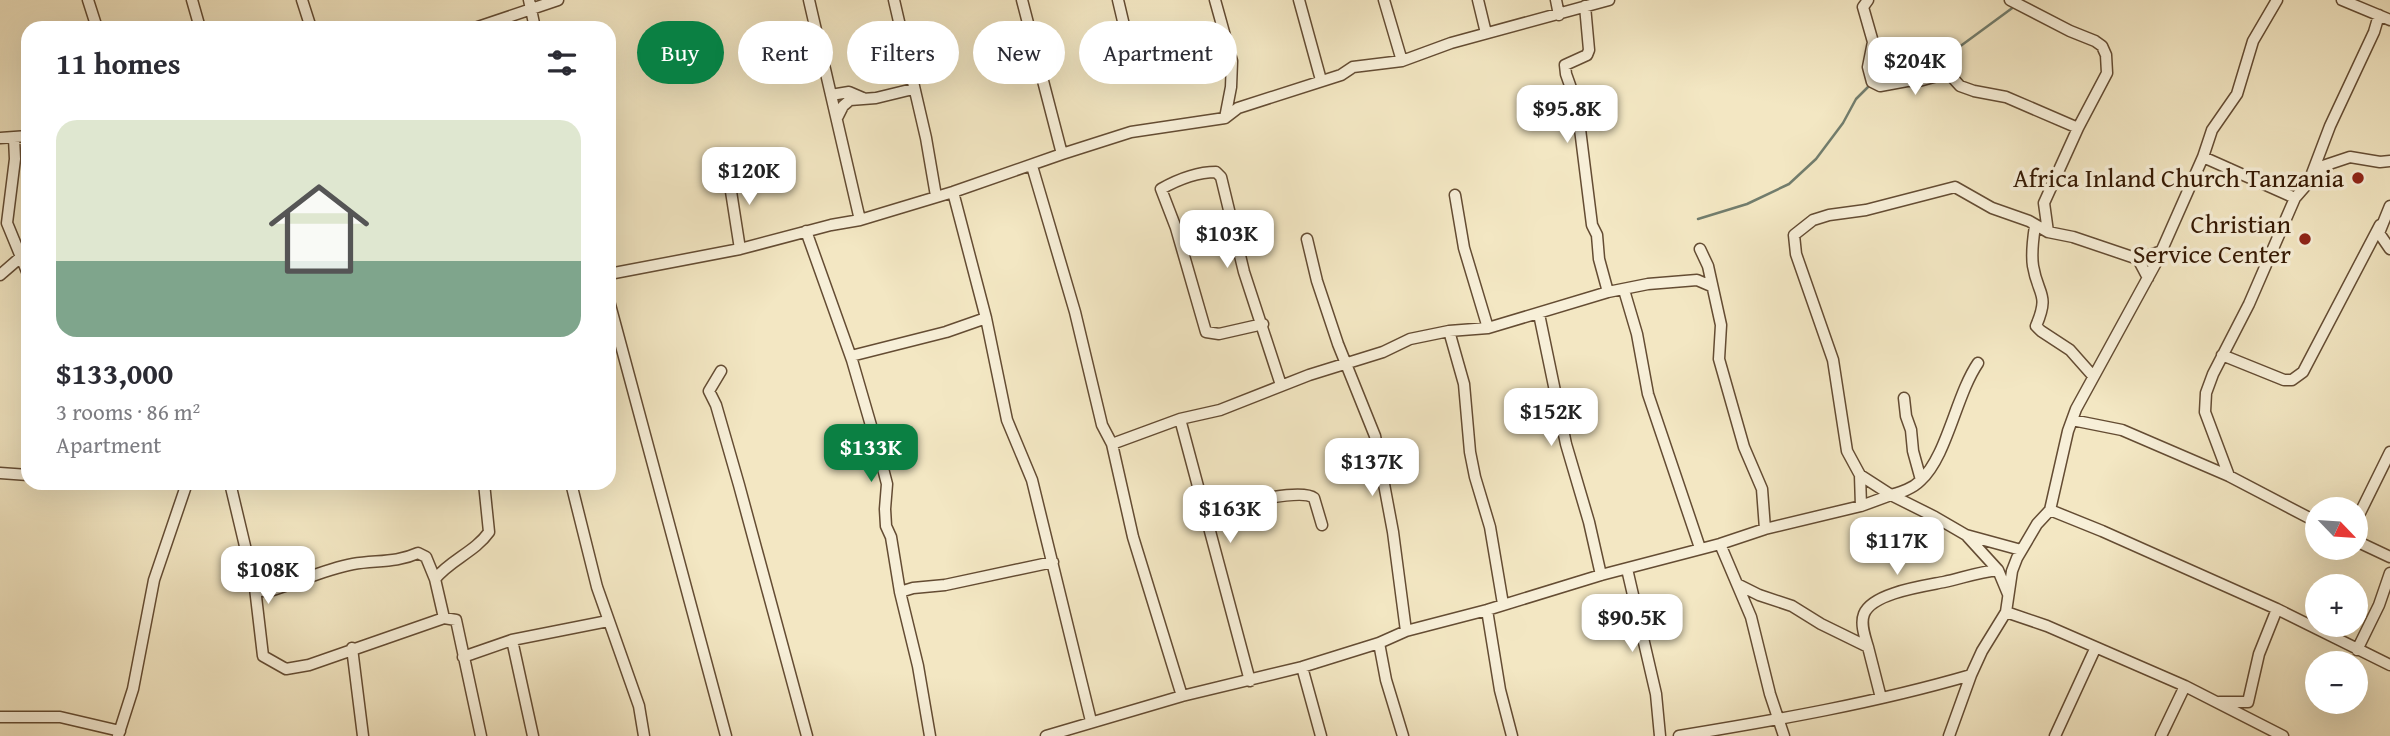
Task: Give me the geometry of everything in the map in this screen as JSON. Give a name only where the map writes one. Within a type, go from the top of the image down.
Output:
[{"type":"street","points":[[88,0],[95,21]]},
{"type":"street","points":[[192,0],[198,21]]},
{"type":"street","points":[[302,0],[310,21]]},
{"type":"street","points":[[492,21],[530,5],[558,0]]},
{"type":"street","points":[[809,0],[860,220]]},
{"type":"street","points":[[894,0],[928,146],[936,196]]},
{"type":"street","points":[[1023,0],[1062,154]]},
{"type":"street","points":[[1118,0],[1123,21]]},
{"type":"street","points":[[1215,0],[1232,61],[1226,118]]},
{"type":"street","points":[[1299,0],[1321,80]]},
{"type":"street","points":[[1384,0],[1402,61]]},
{"type":"street","points":[[1478,0],[1486,33]]},
{"type":"street","points":[[1556,0],[1559,15]]},
{"type":"street","points":[[616,273],[740,249],[860,220],[1131,132],[1226,118],[1238,108],[1341,75],[1353,67],[1402,61],[1528,20],[1559,15],[1609,0]]},
{"type":"street","points":[[1868,0],[1863,6],[1873,42],[1868,73],[1872,82],[1880,86],[1941,75],[1951,76],[1960,86],[2006,97],[2078,128]]},
{"type":"street","points":[[2010,0],[2070,32],[2095,41],[2105,51],[2107,74],[2078,128],[2044,203],[2048,232]]},
{"type":"street","points":[[1949,736],[1982,651],[2006,612],[2011,571],[2037,524],[2050,510],[2072,420],[2093,376],[2162,251],[2212,130],[2237,94],[2253,41],[2277,0]]},
{"type":"street","points":[[2342,0],[2390,20]]},
{"type":"street","points":[[1586,6],[1589,50],[1587,55],[1565,65],[1577,105],[1592,225],[1597,235],[1608,292]]},
{"type":"street","points":[[2309,182],[2330,126],[2374,32],[2379,15]]},
{"type":"street","points":[[837,121],[839,112],[847,102],[913,89]]},
{"type":"street","points":[[831,95],[849,92],[864,98]]},
{"type":"street","points":[[0,138],[21,137]]},
{"type":"street","points":[[14,138],[15,159],[7,223],[21,249]]},
{"type":"street","points":[[2203,157],[2295,198]]},
{"type":"street","points":[[2229,476],[2205,412],[2208,384],[2249,304],[2295,198],[2323,166],[2350,157],[2390,161]]},
{"type":"street","points":[[740,249],[730,185],[733,170],[748,159]]},
{"type":"street","points":[[1032,166],[1075,312],[1102,425],[1112,444],[1133,537],[1182,696]]},
{"type":"street","points":[[1263,324],[1219,334],[1206,332],[1161,190],[1172,183],[1207,172],[1216,172],[1221,177],[1244,272],[1263,324],[1281,385]]},
{"type":"street","points":[[1861,506],[1860,475],[1847,451],[1833,360],[1799,265],[1794,235],[1813,220],[1829,215],[1867,210],[1955,187],[1992,208],[2029,221],[2048,232],[2138,259],[2162,251]]},
{"type":"street","points":[[953,192],[986,318],[1007,420],[1032,480],[1091,721]]},
{"type":"street","points":[[1455,195],[1464,248],[1488,328]]},
{"type":"street","points":[[2222,355],[2284,380],[2292,380],[2303,372],[2390,206]]},
{"type":"street","points":[[2380,225],[2379,236],[2390,249]]},
{"type":"street","points":[[2035,226],[2033,268],[2045,301],[2036,326],[2070,350],[2093,376]]},
{"type":"street","points":[[806,231],[871,418],[887,484],[884,509],[886,526],[891,537],[930,736]]},
{"type":"street","points":[[1307,239],[1317,281],[1345,363],[1375,436],[1393,532],[1406,631]]},
{"type":"street","points":[[1700,249],[1707,266],[1721,325],[1720,359],[1745,447],[1762,489],[1765,529]]},
{"type":"street","points":[[0,275],[21,259]]},
{"type":"street","points":[[2138,259],[2148,278]]},
{"type":"street","points":[[1112,444],[1180,419],[1220,410],[1281,385],[1383,352],[1410,339],[1449,331],[1488,328],[1608,292],[1648,284],[1697,280],[1711,286]]},
{"type":"street","points":[[1624,290],[1637,334],[1648,394],[1700,548]]},
{"type":"street","points":[[1539,314],[1566,444],[1601,575]]},
{"type":"street","points":[[851,356],[946,332],[986,318]]},
{"type":"street","points":[[616,327],[726,736]]},
{"type":"street","points":[[1449,331],[1464,384],[1470,452],[1490,527],[1503,604]]},
{"type":"street","points":[[1046,736],[1182,696],[1302,667],[1379,643],[1406,631],[1720,544],[1765,529],[1861,506],[1910,488],[1921,480],[1933,464],[1978,363]]},
{"type":"street","points":[[721,371],[709,391],[732,458],[807,736]]},
{"type":"street","points":[[1904,398],[1913,452],[1921,480]]},
{"type":"street","points":[[1180,419],[1250,681]]},
{"type":"street","points":[[2072,420],[2122,430],[2229,476],[2305,516]]},
{"type":"street","points":[[2368,497],[2390,455]]},
{"type":"street","points":[[0,473],[21,474]]},
{"type":"street","points":[[1860,475],[1891,495],[1966,535],[2021,550]]},
{"type":"street","points":[[0,717],[60,717],[119,733],[133,690],[154,580],[185,490]]},
{"type":"street","points":[[232,490],[255,588],[261,653],[265,659],[279,667],[292,669],[444,618],[456,620],[481,736]]},
{"type":"street","points":[[435,579],[445,568],[481,544],[489,532],[485,490]]},
{"type":"street","points":[[573,490],[608,621],[635,694],[645,736]]},
{"type":"street","points":[[1206,511],[1307,493],[1314,498],[1322,525]]},
{"type":"street","points":[[2050,510],[2277,609],[2390,665]]},
{"type":"street","points":[[1966,535],[1998,570],[2008,595]]},
{"type":"street","points":[[1720,544],[1751,617],[1770,694],[1784,736]]},
{"type":"street","points":[[2368,547],[2390,557]]},
{"type":"street","points":[[255,588],[273,590],[334,569],[354,564],[404,560],[418,553],[426,557],[435,579],[444,618]]},
{"type":"street","points":[[900,592],[1053,562]]},
{"type":"street","points":[[1627,569],[1656,694],[1660,736]]},
{"type":"street","points":[[1881,698],[1863,628],[1863,615],[1870,606],[1916,587],[1998,570]]},
{"type":"street","points":[[2357,650],[2379,605],[2390,573]]},
{"type":"street","points":[[1737,584],[1792,606],[1868,647]]},
{"type":"street","points":[[2258,723],[2251,718],[2248,702],[2259,654],[2277,609]]},
{"type":"street","points":[[1487,610],[1500,690],[1512,736]]},
{"type":"street","points":[[2006,612],[2047,626],[2185,686],[2284,736]]},
{"type":"street","points":[[463,657],[512,640],[608,621]]},
{"type":"street","points":[[512,640],[533,736]]},
{"type":"street","points":[[1379,643],[1402,736]]},
{"type":"street","points":[[352,648],[363,736]]},
{"type":"street","points":[[2055,736],[2095,649]]},
{"type":"street","points":[[1302,667],[1321,736]]},
{"type":"street","points":[[1679,736],[1780,720],[1971,675]]},
{"type":"street","points":[[2161,736],[2185,686]]},
{"type":"street","points":[[2219,702],[2248,702]]},
{"type":"waterway","points":[[1698,219],[1747,204],[1789,184],[1816,159],[1843,123],[1856,99],[1880,75],[1900,60],[1951,53],[2015,6]]},
{"type":"place","name":"Africa Inland Church Tanzania","points":[[2358,178]]},
{"type":"place","name":"Christian Service Center","points":[[2305,239]]}]
